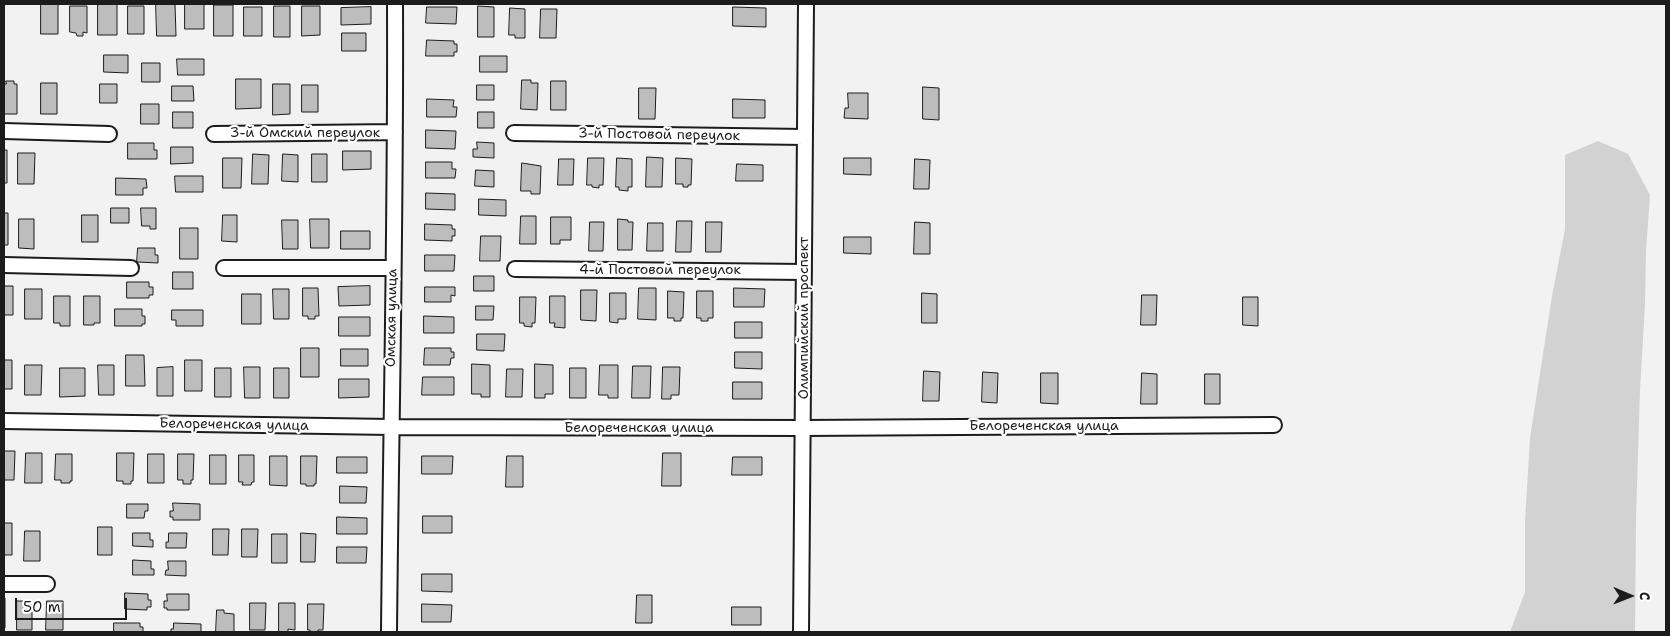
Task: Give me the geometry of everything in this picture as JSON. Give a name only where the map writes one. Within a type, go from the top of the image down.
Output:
[{"type":"street","name":"Омская улица","points":[[389,632],[395,4]]},
{"type":"street","name":"Олимпийский проспект","points":[[801,632],[806,4]]},
{"type":"street","points":[[4,131],[109,134]]},
{"type":"street","name":"3-й Омский переулок","points":[[214,134],[395,132]]},
{"type":"street","name":"3-й Постовой переулок","points":[[514,133],[805,137]]},
{"type":"street","points":[[4,265],[131,268]]},
{"type":"street","points":[[224,268],[393,268]]},
{"type":"street","name":"4-й Постовой переулок","points":[[515,269],[804,272]]},
{"type":"street","name":"Белореченская улица","points":[[4,421],[390,427],[803,428],[1274,425]]},
{"type":"street","points":[[4,584],[47,584]]},
{"type":"shaded area","points":[[1598,141],[1628,154],[1650,195],[1640,390],[1635,632],[1510,632],[1525,592],[1525,521],[1530,438],[1552,296],[1565,229],[1565,155]]},
{"type":"building","points":[[41,4],[58,4],[58,34],[41,34]]},
{"type":"building","points":[[98,4],[117,4],[117,35],[98,35]]},
{"type":"building","points":[[156,4],[175,4],[176,36],[157,36]]},
{"type":"building","points":[[185,4],[204,4],[204,29],[185,29]]},
{"type":"building","points":[[214,5],[233,5],[233,36],[214,36]]},
{"type":"building","points":[[70,6],[87,6],[87,33],[83,32],[83,36],[77,36],[76,33],[70,32]]},
{"type":"building","points":[[128,6],[144,6],[144,34],[128,34]]},
{"type":"building","points":[[274,6],[290,6],[290,37],[274,37]]},
{"type":"building","points":[[302,6],[320,6],[320,35],[302,36]]},
{"type":"building","points":[[478,6],[494,7],[494,37],[478,37]]},
{"type":"building","points":[[244,7],[262,7],[262,36],[244,36]]},
{"type":"building","points":[[371,7],[371,24],[341,25],[341,8]]},
{"type":"building","points":[[427,7],[457,7],[456,24],[426,23]]},
{"type":"building","points":[[733,7],[766,8],[766,27],[733,26]]},
{"type":"building","points":[[510,8],[525,9],[525,38],[515,38],[515,35],[509,35]]},
{"type":"building","points":[[541,9],[557,9],[556,38],[540,38]]},
{"type":"building","points":[[342,33],[366,33],[366,51],[342,51]]},
{"type":"building","points":[[427,40],[454,41],[454,44],[457,44],[457,52],[454,52],[454,56],[426,56]]},
{"type":"building","points":[[104,55],[128,55],[128,73],[104,72]]},
{"type":"building","points":[[480,56],[507,56],[507,72],[480,72]]},
{"type":"building","points":[[177,59],[204,59],[204,75],[178,75]]},
{"type":"building","points":[[142,63],[160,63],[160,82],[142,82]]},
{"type":"building","points":[[236,79],[261,79],[261,108],[236,109]]},
{"type":"building","points":[[522,80],[531,80],[531,83],[538,83],[537,110],[521,109]]},
{"type":"building","points":[[6,81],[14,81],[14,84],[17,84],[17,114],[4,114],[4,84],[6,84]]},
{"type":"building","points":[[551,81],[566,81],[566,110],[551,110]]},
{"type":"building","points":[[41,83],[57,83],[57,114],[41,114]]},
{"type":"building","points":[[100,84],[117,84],[117,103],[100,103]]},
{"type":"building","points":[[273,84],[290,84],[290,114],[273,115]]},
{"type":"building","points":[[302,85],[318,85],[318,112],[302,112]]},
{"type":"building","points":[[477,85],[494,85],[494,100],[477,100]]},
{"type":"building","points":[[172,86],[193,86],[194,101],[172,101]]},
{"type":"building","points":[[923,87],[939,88],[939,120],[923,119]]},
{"type":"building","points":[[639,88],[656,88],[655,119],[639,119]]},
{"type":"building","points":[[848,93],[868,93],[868,119],[844,118],[845,108],[848,108]]},
{"type":"building","points":[[427,99],[454,100],[453,107],[457,107],[456,117],[427,117]]},
{"type":"building","points":[[733,99],[765,100],[765,118],[733,118]]},
{"type":"building","points":[[141,104],[159,104],[159,124],[141,124]]},
{"type":"building","points":[[173,112],[193,112],[193,128],[173,128]]},
{"type":"building","points":[[478,112],[494,112],[494,128],[478,128]]},
{"type":"building","points":[[426,130],[456,131],[455,149],[426,148]]},
{"type":"building","points":[[477,142],[494,143],[494,158],[473,157],[473,149],[477,149]]},
{"type":"building","points":[[128,143],[154,143],[154,150],[157,150],[157,159],[128,159]]},
{"type":"building","points":[[171,147],[193,147],[193,163],[171,164]]},
{"type":"building","points":[[4,150],[7,150],[7,183],[4,183]]},
{"type":"building","points":[[343,151],[371,151],[371,169],[343,170]]},
{"type":"building","points":[[18,153],[35,153],[34,184],[18,184]]},
{"type":"building","points":[[253,154],[269,155],[268,184],[252,184]]},
{"type":"building","points":[[283,154],[298,155],[298,182],[282,181]]},
{"type":"building","points":[[312,154],[327,154],[327,182],[312,182]]},
{"type":"building","points":[[647,157],[663,158],[662,187],[646,187]]},
{"type":"building","points":[[223,158],[242,158],[241,188],[223,188]]},
{"type":"building","points":[[588,158],[604,158],[603,185],[599,185],[599,188],[587,185]]},
{"type":"building","points":[[617,158],[632,159],[632,187],[628,187],[628,191],[619,190],[619,187],[616,187]]},
{"type":"building","points":[[676,158],[692,159],[691,185],[688,185],[688,187],[683,187],[683,184],[676,184]]},
{"type":"building","points":[[844,158],[871,158],[871,175],[844,174]]},
{"type":"building","points":[[559,159],[574,159],[573,185],[558,185]]},
{"type":"building","points":[[915,159],[930,160],[929,189],[914,189]]},
{"type":"building","points":[[426,162],[452,162],[452,169],[456,169],[455,178],[426,178]]},
{"type":"building","points":[[522,163],[541,166],[540,194],[531,194],[531,191],[521,191]]},
{"type":"building","points":[[737,164],[763,165],[763,181],[736,181]]},
{"type":"building","points":[[476,170],[494,171],[494,187],[475,186]]},
{"type":"building","points":[[175,176],[203,176],[203,192],[176,192]]},
{"type":"building","points":[[116,178],[146,179],[147,188],[143,188],[143,195],[116,195]]},
{"type":"building","points":[[426,193],[455,194],[455,210],[426,209]]},
{"type":"building","points":[[479,199],[506,200],[506,216],[479,215]]},
{"type":"building","points":[[111,208],[129,208],[129,223],[111,223]]},
{"type":"building","points":[[141,208],[156,208],[156,229],[150,229],[150,226],[142,226]]},
{"type":"building","points":[[4,213],[8,213],[8,245],[4,245]]},
{"type":"building","points":[[82,215],[98,215],[98,242],[82,242]]},
{"type":"building","points":[[223,215],[237,215],[237,242],[222,241]]},
{"type":"building","points":[[521,216],[536,216],[536,244],[520,244]]},
{"type":"building","points":[[551,217],[571,217],[571,240],[560,240],[560,244],[551,244]]},
{"type":"building","points":[[19,219],[34,219],[34,249],[19,248]]},
{"type":"building","points":[[310,219],[329,219],[329,248],[311,248]]},
{"type":"building","points":[[618,219],[633,222],[632,250],[618,250]]},
{"type":"building","points":[[282,220],[298,220],[298,249],[283,249]]},
{"type":"building","points":[[677,221],[692,221],[691,252],[676,252]]},
{"type":"building","points":[[590,222],[604,222],[603,251],[589,251]]},
{"type":"building","points":[[706,222],[722,222],[721,252],[706,252]]},
{"type":"building","points":[[915,222],[930,223],[930,254],[914,254]]},
{"type":"building","points":[[648,223],[663,223],[663,251],[647,251]]},
{"type":"building","points":[[425,224],[452,225],[452,229],[455,229],[455,236],[452,236],[452,241],[425,240]]},
{"type":"building","points":[[180,228],[198,228],[198,259],[180,259]]},
{"type":"building","points":[[341,231],[370,231],[370,249],[341,249]]},
{"type":"building","points":[[481,236],[501,236],[500,261],[480,261]]},
{"type":"building","points":[[844,237],[871,237],[871,254],[844,253]]},
{"type":"building","points":[[138,248],[155,248],[155,255],[158,255],[158,263],[137,262]]},
{"type":"building","points":[[425,255],[455,255],[454,271],[425,271]]},
{"type":"building","points":[[173,272],[193,272],[193,289],[173,289]]},
{"type":"building","points":[[474,276],[494,276],[494,291],[474,291]]},
{"type":"building","points":[[127,282],[149,282],[149,287],[153,287],[153,295],[149,295],[149,298],[127,298]]},
{"type":"building","points":[[4,286],[13,286],[13,315],[4,315]]},
{"type":"building","points":[[370,286],[370,305],[339,306],[338,287]]},
{"type":"building","points":[[425,287],[455,287],[455,296],[451,295],[451,302],[425,302]]},
{"type":"building","points":[[303,288],[318,288],[319,316],[315,316],[315,319],[308,319],[308,316],[303,316]]},
{"type":"building","points":[[639,288],[656,288],[656,320],[638,319]]},
{"type":"building","points":[[734,288],[765,289],[764,307],[734,307]]},
{"type":"building","points":[[25,289],[42,289],[42,319],[25,319]]},
{"type":"building","points":[[273,289],[289,289],[289,319],[274,319]]},
{"type":"building","points":[[581,290],[597,290],[596,321],[581,320]]},
{"type":"building","points":[[668,291],[684,292],[683,318],[681,318],[681,321],[674,321],[674,318],[668,318]]},
{"type":"building","points":[[697,291],[713,291],[713,318],[708,318],[708,321],[701,321],[701,318],[697,318]]},
{"type":"building","points":[[610,293],[626,293],[626,319],[618,319],[618,323],[610,322]]},
{"type":"building","points":[[922,293],[937,294],[937,323],[922,323]]},
{"type":"building","points":[[242,294],[261,294],[261,324],[242,324]]},
{"type":"building","points":[[1142,295],[1157,295],[1156,325],[1141,325]]},
{"type":"building","points":[[54,296],[70,296],[70,326],[60,326],[60,323],[54,323]]},
{"type":"building","points":[[84,296],[100,296],[100,323],[84,325]]},
{"type":"building","points":[[550,296],[565,296],[565,328],[554,327],[555,323],[550,323]]},
{"type":"building","points":[[520,297],[536,297],[535,323],[532,323],[532,327],[524,326],[524,323],[520,323]]},
{"type":"building","points":[[1243,297],[1258,297],[1258,326],[1243,325]]},
{"type":"building","points":[[476,306],[494,306],[493,320],[476,320]]},
{"type":"building","points":[[115,309],[142,309],[142,316],[145,316],[145,324],[142,324],[142,326],[115,326]]},
{"type":"building","points":[[172,310],[203,310],[203,326],[176,326],[176,320],[172,320]]},
{"type":"building","points":[[424,316],[454,317],[454,333],[424,333]]},
{"type":"building","points":[[339,317],[370,317],[370,336],[339,336]]},
{"type":"building","points":[[735,322],[762,322],[762,338],[735,338]]},
{"type":"building","points":[[477,334],[505,334],[504,351],[477,350]]},
{"type":"building","points":[[301,348],[319,348],[319,377],[301,377]]},
{"type":"building","points":[[425,348],[451,348],[451,352],[454,352],[454,358],[451,358],[450,365],[424,365]]},
{"type":"building","points":[[341,349],[368,349],[368,366],[341,366]]},
{"type":"building","points":[[735,352],[762,352],[762,369],[735,368]]},
{"type":"building","points":[[126,355],[144,355],[145,386],[126,386]]},
{"type":"building","points":[[4,360],[12,360],[12,389],[4,389]]},
{"type":"building","points":[[185,360],[202,360],[202,391],[185,391]]},
{"type":"building","points":[[472,364],[490,365],[490,397],[472,394]]},
{"type":"building","points":[[535,364],[553,365],[553,394],[545,394],[545,398],[535,398]]},
{"type":"building","points":[[25,365],[42,365],[41,395],[25,395]]},
{"type":"building","points":[[98,365],[114,365],[114,395],[99,395]]},
{"type":"building","points":[[600,365],[618,365],[618,398],[608,398],[608,395],[599,395]]},
{"type":"building","points":[[633,366],[651,366],[650,398],[632,398]]},
{"type":"building","points":[[173,367],[173,396],[157,396],[157,368]]},
{"type":"building","points":[[244,367],[260,367],[260,398],[245,398]]},
{"type":"building","points":[[663,367],[680,367],[679,395],[671,395],[671,399],[662,399]]},
{"type":"building","points":[[60,368],[85,368],[85,396],[60,397]]},
{"type":"building","points":[[215,368],[231,368],[231,397],[215,397]]},
{"type":"building","points":[[274,368],[289,368],[289,398],[274,398]]},
{"type":"building","points":[[570,368],[586,368],[586,398],[570,398]]},
{"type":"building","points":[[507,369],[523,369],[522,397],[506,397]]},
{"type":"building","points":[[924,371],[940,372],[939,401],[923,401]]},
{"type":"building","points":[[983,372],[998,373],[997,403],[982,402]]},
{"type":"building","points":[[1041,373],[1058,373],[1058,404],[1041,403]]},
{"type":"building","points":[[1142,373],[1157,374],[1157,404],[1141,404]]},
{"type":"building","points":[[1205,374],[1220,374],[1220,404],[1205,404]]},
{"type":"building","points":[[423,377],[454,377],[454,395],[422,395]]},
{"type":"building","points":[[339,379],[369,379],[369,397],[339,398]]},
{"type":"building","points":[[733,382],[762,382],[762,399],[733,399]]},
{"type":"building","points":[[4,451],[15,451],[14,480],[4,480]]},
{"type":"building","points":[[26,453],[42,453],[42,483],[25,483]]},
{"type":"building","points":[[117,453],[134,453],[133,481],[131,481],[131,484],[123,484],[123,481],[117,481]]},
{"type":"building","points":[[663,453],[681,453],[681,486],[662,486]]},
{"type":"building","points":[[56,454],[72,454],[72,481],[70,483],[61,483],[61,480],[55,480]]},
{"type":"building","points":[[148,454],[164,454],[164,483],[148,483]]},
{"type":"building","points":[[178,454],[194,454],[193,480],[191,480],[191,484],[183,484],[183,480],[178,480]]},
{"type":"building","points":[[210,455],[226,455],[226,484],[210,484]]},
{"type":"building","points":[[239,455],[254,455],[254,482],[251,485],[242,485],[243,482],[239,482]]},
{"type":"building","points":[[270,456],[287,456],[287,486],[270,485]]},
{"type":"building","points":[[301,456],[317,456],[316,484],[314,486],[301,484]]},
{"type":"building","points":[[422,456],[453,456],[452,474],[422,474]]},
{"type":"building","points":[[507,456],[523,456],[523,487],[506,487]]},
{"type":"building","points":[[337,457],[367,457],[367,473],[337,473]]},
{"type":"building","points":[[733,457],[762,457],[762,475],[732,475]]},
{"type":"building","points":[[340,486],[367,487],[366,503],[340,503]]},
{"type":"building","points":[[173,503],[200,504],[200,520],[173,520],[173,517],[170,517],[170,511],[173,511]]},
{"type":"building","points":[[127,504],[148,504],[148,511],[145,511],[144,518],[127,518]]},
{"type":"building","points":[[423,516],[452,516],[452,533],[423,533]]},
{"type":"building","points":[[337,517],[367,518],[367,534],[337,534]]},
{"type":"building","points":[[4,523],[12,523],[12,555],[4,555]]},
{"type":"building","points":[[98,527],[112,527],[112,555],[98,555]]},
{"type":"building","points":[[213,529],[229,529],[228,555],[213,555]]},
{"type":"building","points":[[242,529],[258,529],[257,557],[242,557]]},
{"type":"building","points":[[25,531],[40,531],[40,561],[24,561]]},
{"type":"building","points":[[133,533],[150,533],[153,547],[133,546]]},
{"type":"building","points":[[169,533],[187,533],[186,548],[166,548]]},
{"type":"building","points":[[301,533],[316,534],[315,562],[301,562]]},
{"type":"building","points":[[272,534],[287,534],[287,563],[272,563]]},
{"type":"building","points":[[337,547],[367,547],[366,563],[337,563]]},
{"type":"building","points":[[133,560],[151,561],[151,569],[154,569],[154,575],[133,575]]},
{"type":"building","points":[[168,561],[186,561],[186,576],[165,575],[166,570],[168,570]]},
{"type":"building","points":[[422,574],[452,574],[452,592],[422,591]]},
{"type":"building","points":[[125,593],[148,594],[148,600],[151,600],[151,607],[147,607],[147,610],[125,609]]},
{"type":"building","points":[[167,594],[189,594],[189,610],[167,610],[167,608],[164,608]]},
{"type":"building","points":[[637,595],[652,595],[652,623],[636,623]]},
{"type":"building","points":[[5,598],[5,628],[4,628]]},
{"type":"building","points":[[17,601],[32,601],[32,630],[17,630]]},
{"type":"building","points":[[47,601],[63,601],[63,630],[46,630]]},
{"type":"building","points":[[250,603],[266,603],[265,630],[250,630]]},
{"type":"building","points":[[279,603],[295,603],[295,630],[288,629],[288,632],[279,632]]},
{"type":"building","points":[[308,604],[324,604],[323,630],[310,632],[308,630]]},
{"type":"building","points":[[422,604],[452,605],[451,622],[422,622]]},
{"type":"building","points":[[732,607],[761,607],[761,625],[732,625]]},
{"type":"building","points":[[217,610],[224,610],[224,613],[234,614],[234,632],[216,632]]},
{"type":"building","points":[[114,623],[140,623],[140,627],[143,627],[143,632],[114,632]]},
{"type":"building","points":[[174,623],[201,624],[201,632],[171,632]]}]
